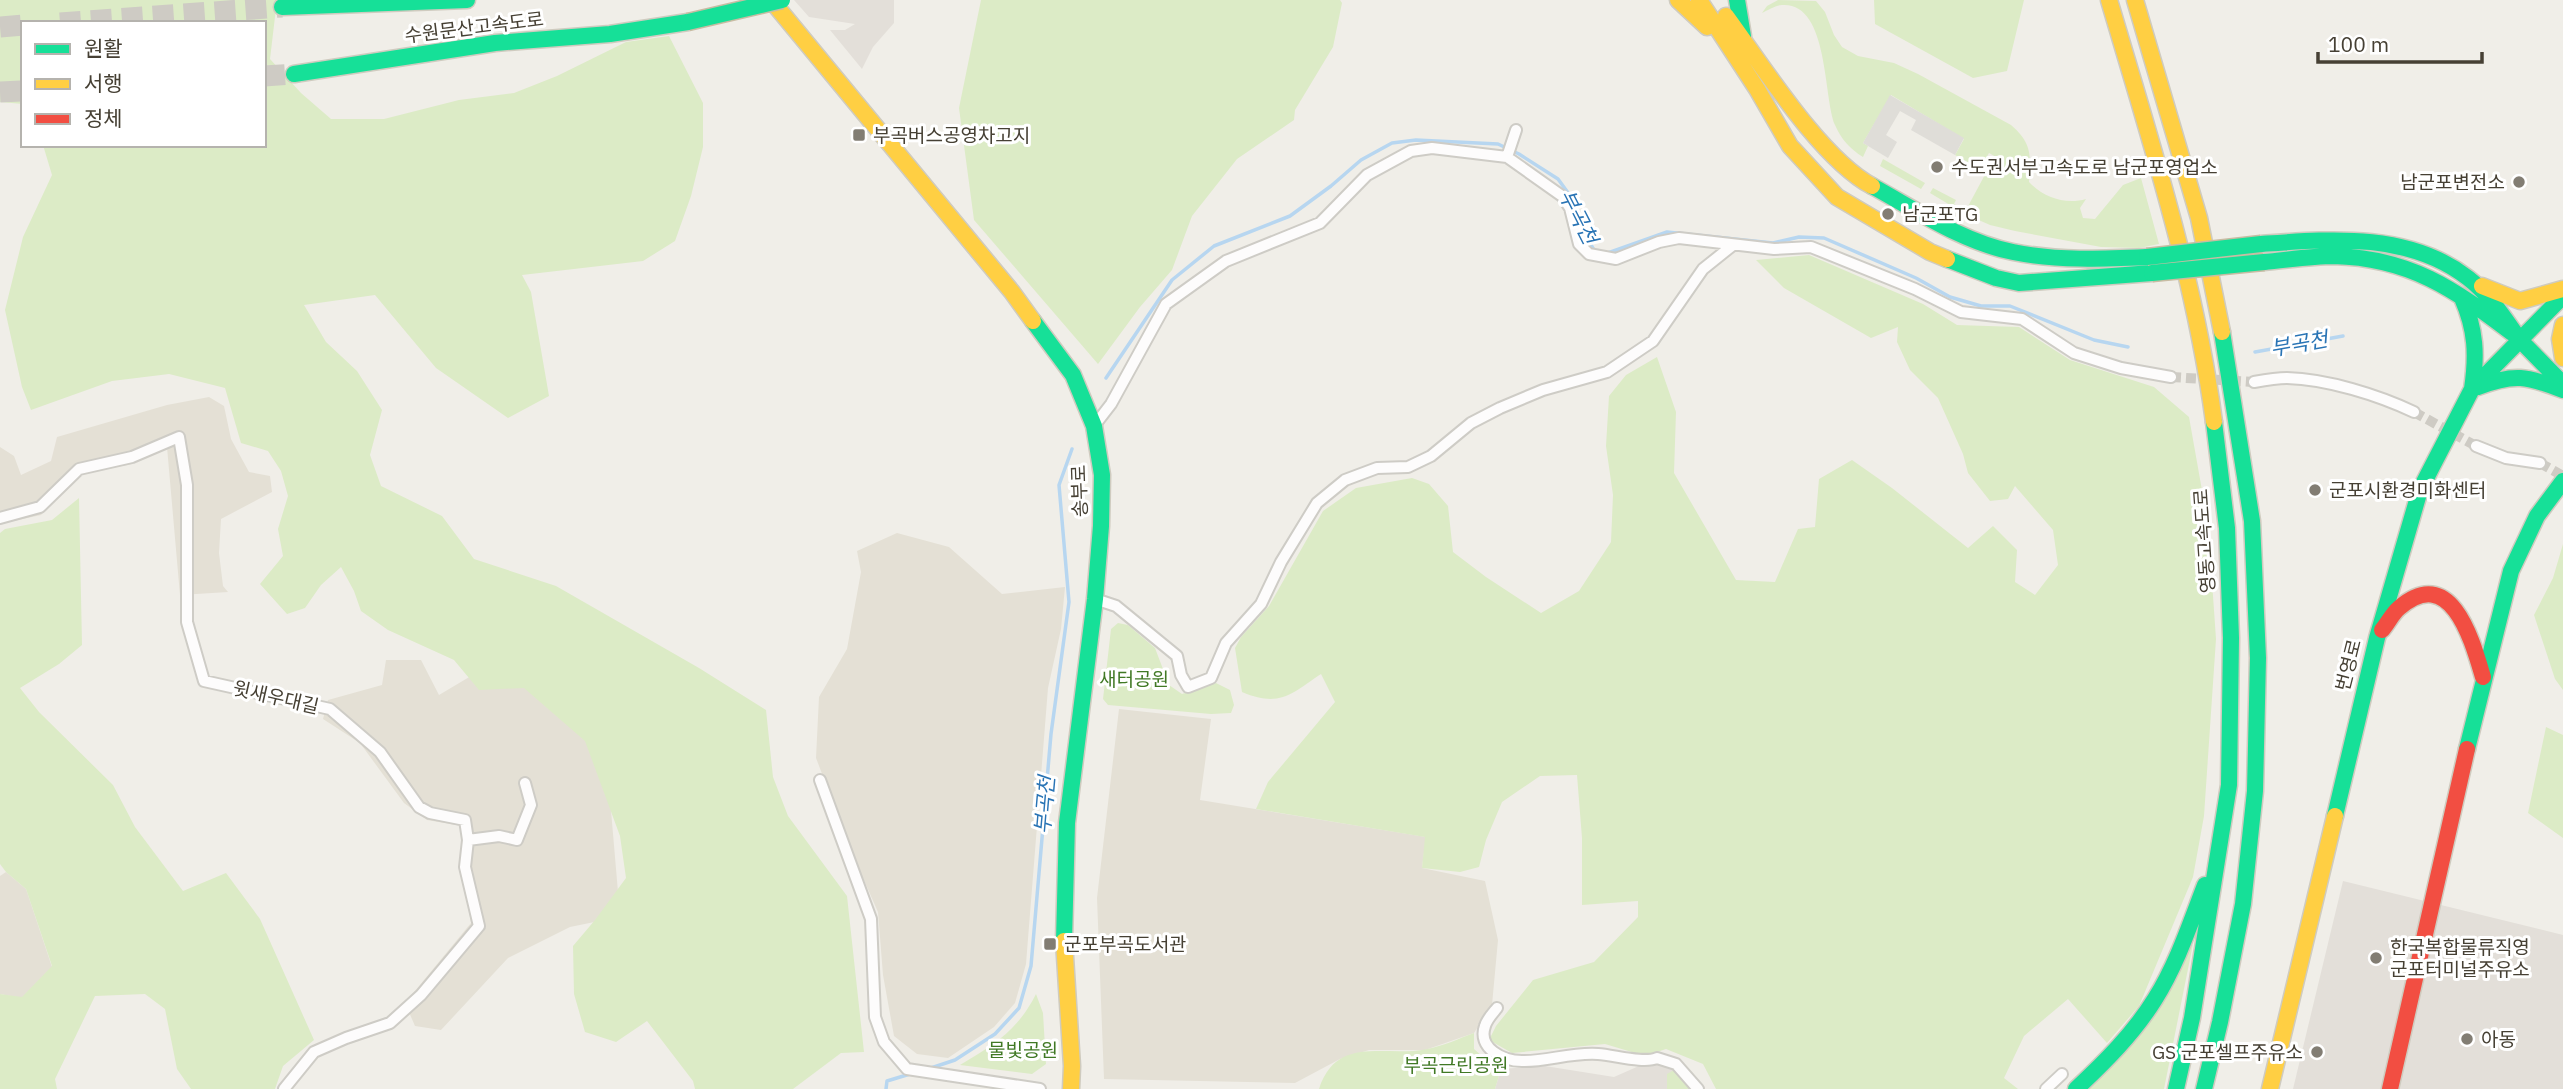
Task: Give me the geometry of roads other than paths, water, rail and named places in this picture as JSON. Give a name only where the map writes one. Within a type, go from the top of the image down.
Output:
[{"type":"main road","name":"수원문산고속도로","points":[[282,7],[467,0]]},
{"type":"main road","name":"송부로","points":[[771,0],[1012,292],[1073,375],[1094,426],[1102,475],[1095,599],[1067,823],[1063,930],[1072,1066],[1071,1089]]},
{"type":"main road","name":"수원문산고속도로","points":[[293,74],[495,43],[610,34],[688,22],[782,0]]},
{"type":"main road","points":[[1678,0],[1738,47]]},
{"type":"main road","points":[[1699,0],[1826,148],[1861,180],[1962,235],[2011,252],[2078,260],[2147,257],[2335,239],[2387,243],[2439,258],[2479,285],[2520,301],[2563,289]]},
{"type":"main road","points":[[1714,0],[1790,146],[1837,197],[1930,252],[1996,278],[2019,283],[2333,256],[2388,262],[2427,276],[2459,293],[2519,339],[2563,384]]},
{"type":"main road","points":[[1737,0],[1738,47]]},
{"type":"main road","name":"영동고속도로","points":[[2109,0],[2175,226],[2207,371],[2227,528],[2231,638],[2229,785],[2192,1018],[2176,1089]]},
{"type":"main road","points":[[2135,0],[2199,218],[2230,373],[2252,521],[2258,658],[2255,791],[2243,904],[2204,1089]]},
{"type":"main road","points":[[2479,285],[2504,313],[2519,339]]},
{"type":"main road","points":[[2459,293],[2473,322],[2478,350],[2472,389],[2508,375],[2528,376],[2563,390]]},
{"type":"main road","name":"번영로","points":[[2270,1089],[2377,638],[2420,490],[2472,389],[2563,296]]},
{"type":"main road","points":[[2563,325],[2560,339],[2563,358]]},
{"type":"main road","points":[[2390,1089],[2483,678],[2511,571],[2537,516],[2563,481]]},
{"type":"main road","points":[[2377,638],[2399,608],[2418,596],[2445,598],[2465,624],[2483,678]]},
{"type":"main road","points":[[2076,1089],[2112,1056],[2147,1012],[2169,972],[2220,847]]},
{"type":"street","points":[[1507,157],[1516,130]]},
{"type":"street","points":[[1094,426],[1111,404],[1166,304],[1226,261],[1320,223],[1367,175],[1411,151],[1432,148],[1507,157],[1562,196],[1570,208],[1579,244],[1589,254],[1601,258],[1616,258],[1659,242],[1679,238],[1774,248],[1811,247],[1915,289],[1961,312],[2022,318],[2074,353],[2121,368],[2171,377]]},
{"type":"street","points":[[1095,599],[1116,606],[1177,656],[1181,676],[1188,687],[1211,678],[1226,643],[1261,604],[1281,562],[1317,503],[1345,480],[1377,468],[1408,467],[1431,456],[1471,423],[1500,408],[1543,390],[1607,372],[1653,341],[1703,269],[1733,245]]},
{"type":"street","points":[[2254,382],[2287,378],[2328,385],[2381,397],[2414,412]]},
{"type":"street","name":"윗새우대길","points":[[0,518],[40,507],[79,469],[132,457],[179,437],[187,485],[187,622],[204,681],[330,709],[380,752],[419,807],[430,813],[465,820],[468,840]]},
{"type":"street","points":[[2476,446],[2506,458],[2540,463]]},
{"type":"street","points":[[820,780],[871,919],[875,1017],[884,1042],[907,1069],[949,1077],[960,1084],[1040,1089]]},
{"type":"street","points":[[284,1089],[314,1052],[390,1023],[421,995],[471,938],[479,926],[465,867],[468,840],[499,836],[517,840],[531,804],[525,783]]},
{"type":"street","points":[[1497,1008],[1485,1023],[1484,1040],[1488,1048],[1501,1056],[1522,1061],[1579,1053],[1620,1055],[1648,1062],[1657,1058],[1676,1064],[1698,1089]]},
{"type":"street","points":[[2046,1089],[2062,1074]]},
{"type":"waterway","name":"부곡천","points":[[1106,378],[1172,280],[1214,246],[1290,216],[1361,160],[1392,143],[1416,140],[1498,144],[1519,154],[1558,179],[1574,201],[1585,235],[1594,250]]},
{"type":"waterway","name":"부곡천","points":[[1605,254],[1667,232],[1773,243],[1799,237],[1824,238],[1916,278],[1950,297],[1981,306],[2010,306],[2094,340],[2128,347]]},
{"type":"waterway","name":"부곡천","points":[[2255,352],[2343,336]]},
{"type":"waterway","name":"부곡천","points":[[928,1069],[955,1060],[995,1034],[1019,1008],[1031,966],[1051,734],[1069,602],[1059,485],[1072,449]]},
{"type":"waterway","name":"부곡천","points":[[886,1089],[887,1081],[910,1074]]},
{"type":"tunnel","points":[[88,21],[282,7]]},
{"type":"tunnel","points":[[0,27],[21,25]]},
{"type":"tunnel","points":[[266,76],[294,74]]},
{"type":"tunnel","points":[[0,92],[21,91]]},
{"type":"tunnel","points":[[2171,377],[2254,382]]},
{"type":"tunnel","points":[[2414,412],[2476,446]]},
{"type":"tunnel","points":[[2540,463],[2563,476]]},
{"type":"place","name":"부곡버스공영차고지","points":[[859,135]]},
{"type":"place","name":"수도권서부고속도로 남군포영업소","points":[[1937,167]]},
{"type":"place","name":"남군포변전소","points":[[2519,182]]},
{"type":"place","name":"남군포TG","points":[[1888,214]]},
{"type":"place","name":"군포시환경미화센터","points":[[2315,490]]},
{"type":"place","name":"군포부곡도서관","points":[[1050,944]]},
{"type":"place","name":"한국복합물류직영 군포터미널주유소","points":[[2376,958]]},
{"type":"place","name":"아동","points":[[2467,1039]]},
{"type":"place","name":"GS 군포셀프주유소","points":[[2317,1052]]},
{"type":"park label","name":"새터공원","points":[[1134,679]]},
{"type":"park label","name":"물빛공원","points":[[1023,1050]]},
{"type":"park label","name":"부곡근린공원","points":[[1456,1065]]}]
